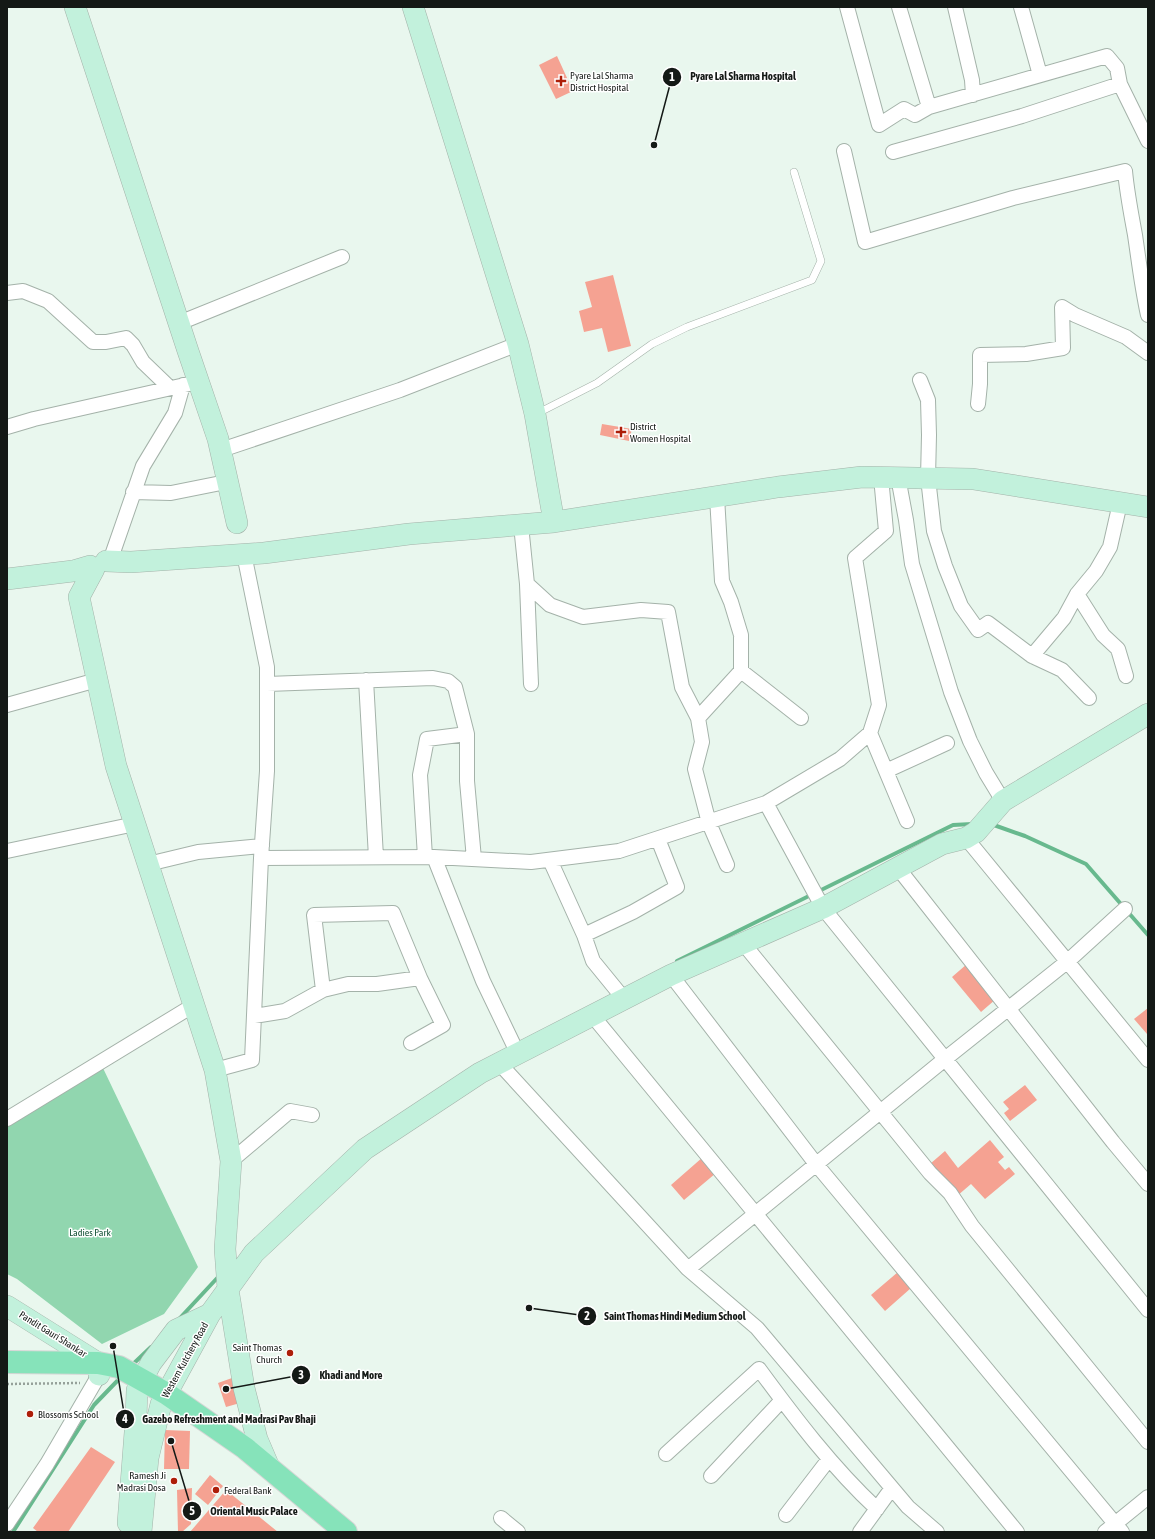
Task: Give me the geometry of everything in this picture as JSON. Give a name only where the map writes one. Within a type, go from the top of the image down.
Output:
[{"type":"main road","points":[[7,1362],[116,1377],[164,1399],[245,1448],[346,1532]]},
{"type":"main road","points":[[7,1376],[116,1377]]},
{"type":"main road","points":[[164,1399],[274,1488],[324,1532]]},
{"type":"street","points":[[75,7],[179,323],[184,385],[175,413],[143,466],[133,492],[98,563],[79,597],[116,766],[215,1070],[230,1161],[224,1249],[228,1289],[244,1388],[257,1439],[269,1467]]},
{"type":"street","points":[[413,7],[518,344],[535,414],[554,522]]},
{"type":"street","points":[[847,7],[879,125],[904,109],[915,115],[929,107],[1107,56],[1117,68],[1120,84],[1148,141]]},
{"type":"street","points":[[899,7],[929,107]]},
{"type":"street","points":[[955,7],[972,80],[973,95]]},
{"type":"street","points":[[1021,7],[1040,75]]},
{"type":"street","points":[[893,152],[1022,116],[1120,84]]},
{"type":"street","points":[[844,151],[865,242],[1021,196],[1125,170],[1128,203],[1141,286],[1148,315]]},
{"type":"street","points":[[179,323],[342,256]]},
{"type":"street","points":[[7,293],[23,291],[48,301],[93,342],[106,342],[126,338],[133,345],[142,362],[184,385],[221,450],[237,523]]},
{"type":"street","points":[[978,404],[980,355],[1026,354],[1063,348],[1062,307],[1076,315],[1126,337],[1148,353]]},
{"type":"street","points":[[221,450],[400,390],[518,344]]},
{"type":"street","points":[[920,380],[928,400],[928,478],[934,531],[945,566],[961,606],[978,630],[988,623],[1032,656],[1062,670],[1089,698]]},
{"type":"street","points":[[7,427],[34,419],[184,385]]},
{"type":"street","points":[[7,568],[34,560],[98,563],[131,562],[264,553],[409,534],[554,522],[862,476],[973,479],[1148,507]]},
{"type":"street","points":[[148,864],[198,852],[261,852],[376,857],[430,857],[531,862],[618,851],[709,823],[766,803],[840,759],[870,733],[879,705],[856,558],[886,530],[890,477]]},
{"type":"street","points":[[890,477],[906,520],[912,564],[951,692],[970,741],[986,773],[998,806]]},
{"type":"street","points":[[133,492],[172,493],[221,483],[227,479]]},
{"type":"street","points":[[698,718],[741,671],[741,635],[731,602],[722,581],[717,497]]},
{"type":"street","points":[[1032,656],[1064,618],[1078,594],[1096,571],[1110,547],[1120,502]]},
{"type":"street","points":[[521,525],[527,584],[531,684]]},
{"type":"street","points":[[215,1070],[252,1060],[261,852],[268,771],[267,667],[244,554]]},
{"type":"street","points":[[7,580],[73,571],[98,563]]},
{"type":"street","points":[[527,584],[550,605],[583,617],[641,610],[668,612],[682,687],[698,718],[702,742],[695,769],[709,823],[727,865]]},
{"type":"street","points":[[1078,594],[1103,635],[1118,649],[1126,676]]},
{"type":"street","points":[[741,671],[801,718]]},
{"type":"street","points":[[267,684],[433,678],[448,681],[455,687],[467,734],[466,781],[474,859]]},
{"type":"street","points":[[7,705],[97,680]]},
{"type":"street","points":[[366,680],[376,857]]},
{"type":"street","points":[[1148,714],[998,806],[971,835],[1068,961],[1148,1060]]},
{"type":"street","points":[[870,733],[907,821]]},
{"type":"street","points":[[467,734],[427,739],[420,775],[430,857],[483,980],[515,1048]]},
{"type":"street","points":[[886,771],[947,743]]},
{"type":"street","points":[[766,803],[823,908],[1148,1310]]},
{"type":"street","points":[[7,851],[134,824]]},
{"type":"street","name":"Western Kutchery Road","points":[[141,1532],[148,1458],[164,1399],[210,1314],[254,1253],[365,1149],[480,1073],[499,1063],[515,1048],[592,1016],[672,974],[823,908],[942,844],[971,835]]},
{"type":"street","points":[[584,935],[632,912],[677,887],[658,839]]},
{"type":"street","points":[[550,860],[584,935],[593,961],[624,999]]},
{"type":"street","points":[[898,868],[1113,1142],[1148,1184]]},
{"type":"street","points":[[688,1269],[880,1111],[1068,961],[1125,909]]},
{"type":"street","points":[[323,990],[314,915],[393,913],[442,1026],[411,1043]]},
{"type":"street","points":[[744,943],[930,1173],[950,1193],[972,1226],[1148,1442]]},
{"type":"street","points":[[672,974],[816,1164],[1114,1529],[1148,1497]]},
{"type":"street","points":[[254,1016],[285,1011],[323,990],[348,984],[377,984],[420,978]]},
{"type":"street","points":[[7,1120],[194,1005]]},
{"type":"street","points":[[592,1016],[1017,1532]]},
{"type":"street","points":[[499,1063],[688,1269],[757,1328],[908,1507],[937,1532]]},
{"type":"street","points":[[230,1161],[290,1111],[312,1115]]},
{"type":"street","name":"Pandit Gauri Shankar","points":[[7,1306],[116,1377]]},
{"type":"street","points":[[7,1524],[48,1464],[116,1377],[151,1363],[176,1330],[210,1314]]},
{"type":"street","points":[[666,1454],[759,1369],[808,1436],[857,1491],[877,1509]]},
{"type":"street","points":[[116,1377],[136,1419],[127,1532]]},
{"type":"street","points":[[711,1476],[782,1400]]},
{"type":"street","points":[[786,1515],[829,1459]]},
{"type":"street","points":[[860,1532],[892,1488]]},
{"type":"street","points":[[502,1518],[518,1532]]},
{"type":"lane","points":[[535,414],[597,383],[652,344],[673,334],[812,280],[821,261],[794,172]]},
{"type":"path","points":[[7,1384],[116,1377]]},
{"type":"green space","name":"Ladies Park","points":[[102,1066],[198,1267],[164,1314],[102,1344],[17,1279],[7,1274],[7,1126]]},
{"type":"building","points":[[557,56],[573,91],[556,99],[539,65]]},
{"type":"building","points":[[613,275],[631,346],[608,352],[602,328],[584,332],[579,311],[592,307],[585,282]]},
{"type":"building","points":[[602,424],[632,429],[629,441],[600,435]]},
{"type":"building","points":[[967,964],[996,999],[981,1012],[952,977]]},
{"type":"building","points":[[1148,1008],[1148,1033],[1147,1034],[1134,1019]]},
{"type":"building","points":[[1025,1085],[1037,1100],[1010,1121],[1004,1113],[1009,1109],[1003,1102]]},
{"type":"building","points":[[990,1140],[1004,1157],[998,1162],[1005,1170],[1009,1167],[1015,1174],[985,1199],[971,1184],[957,1196],[930,1164],[945,1151],[958,1168]]},
{"type":"building","points":[[703,1157],[716,1173],[684,1200],[671,1185]]},
{"type":"building","points":[[898,1272],[911,1288],[885,1311],[871,1295]]},
{"type":"building","points":[[232,1378],[240,1403],[226,1407],[218,1383]]},
{"type":"building","points":[[165,1430],[190,1431],[189,1469],[164,1469]]},
{"type":"building","points":[[91,1447],[115,1462],[68,1532],[38,1532],[33,1528]]},
{"type":"building","points":[[210,1475],[223,1486],[208,1505],[195,1494]]},
{"type":"building","points":[[192,1488],[191,1524],[182,1532],[178,1532],[177,1490]]},
{"type":"building","points":[[226,1490],[278,1532],[190,1532]]},
{"type":"waterway","points":[[677,961],[953,825],[972,824]]},
{"type":"waterway","points":[[991,824],[1025,836],[1086,864],[1148,935]]},
{"type":"waterway","points":[[180,1318],[220,1275]]},
{"type":"waterway","points":[[131,1366],[151,1347]]},
{"type":"waterway","points":[[13,1532],[94,1405],[121,1377]]},
{"type":"place","name":"Pyare Lal Sharma District Hospital","points":[[561,81]]},
{"type":"place","name":"Pyare Lal Sharma Hospital","points":[[654,145]]},
{"type":"place","name":"District Women Hospital","points":[[621,432]]},
{"type":"place","name":"Saint Thomas Hindi Medium School","points":[[529,1308]]},
{"type":"place","name":"Gazebo Refreshment and Madrasi Pav Bhaji","points":[[113,1346]]},
{"type":"place","name":"Saint Thomas Church","points":[[290,1353]]},
{"type":"place","name":"Khadi and More","points":[[226,1389]]},
{"type":"place","name":"Blossoms School","points":[[30,1414]]},
{"type":"place","name":"Oriental Music Palace","points":[[171,1441]]},
{"type":"place","name":"Ramesh Ji Madrasi Dosa","points":[[174,1481]]},
{"type":"place","name":"Federal Bank","points":[[216,1490]]}]
